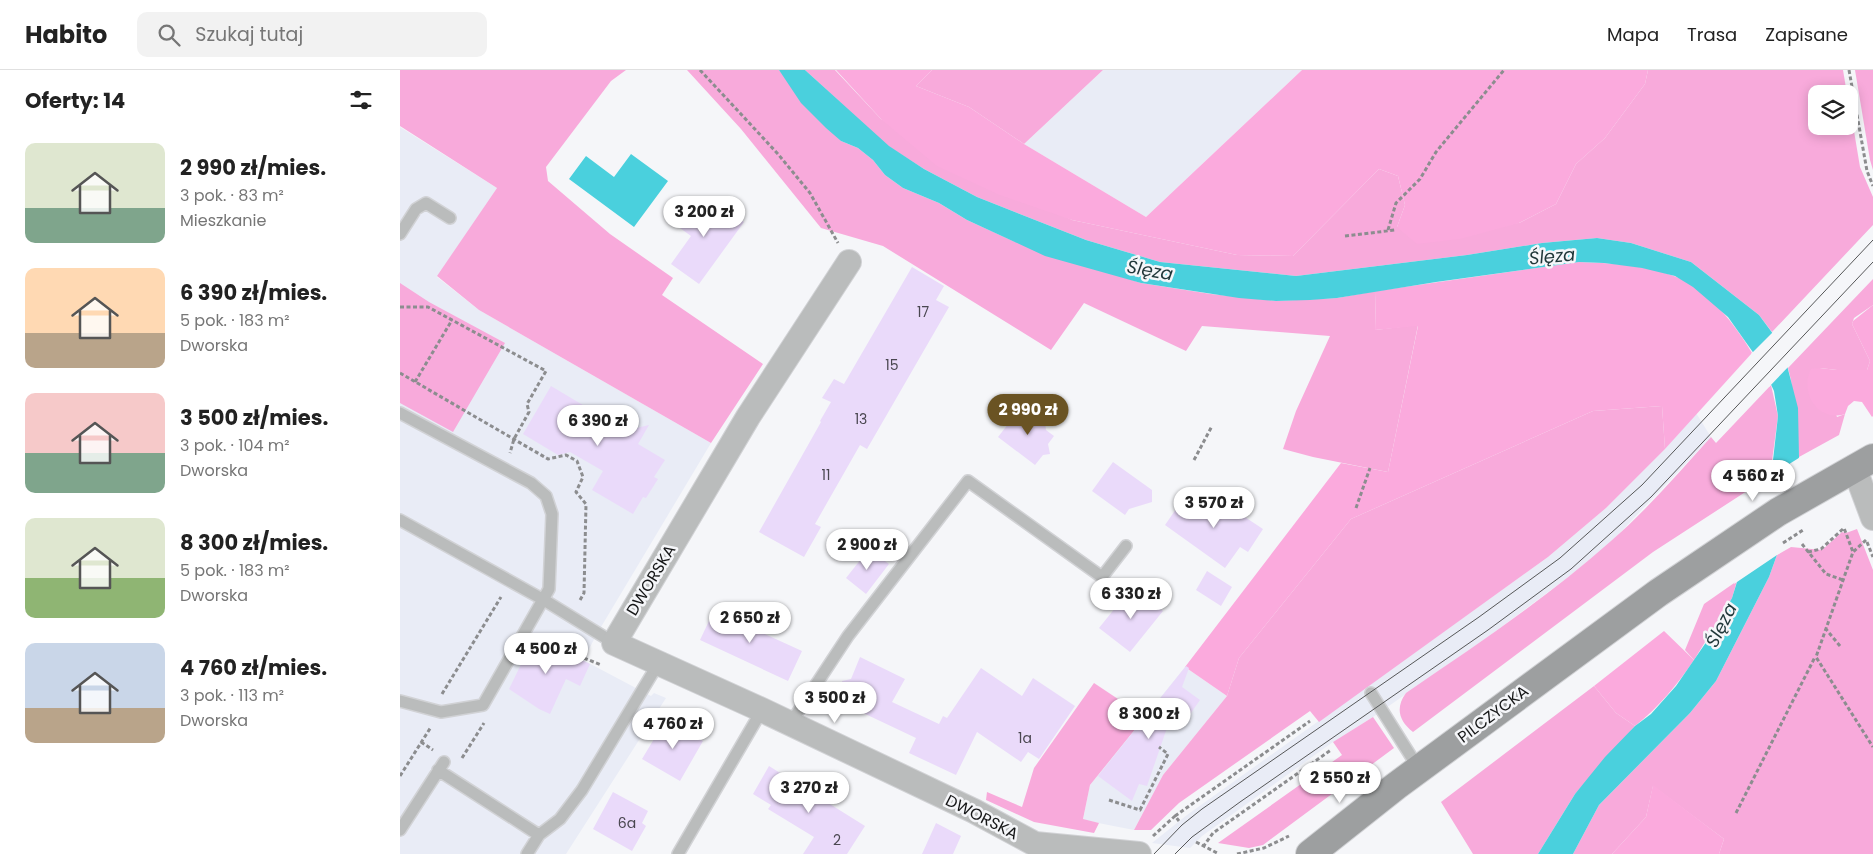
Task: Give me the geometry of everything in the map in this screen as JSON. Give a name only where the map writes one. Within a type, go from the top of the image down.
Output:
[{"type":"street","name":"DWORSKA","points":[[848,262],[748,417],[614,643],[762,710],[974,811],[1034,849],[1139,854]]},
{"type":"street","points":[[1864,462],[1868,525]]},
{"type":"street","name":"PILCZYCKA","points":[[1310,854],[1419,769],[1606,630],[1778,512],[1864,462]]},
{"type":"lane","points":[[400,234],[416,209],[426,203],[450,218]]},
{"type":"lane","points":[[400,413],[530,483],[546,496],[552,514],[549,589],[483,705],[440,712],[400,701]]},
{"type":"lane","points":[[790,724],[848,636],[968,481],[1102,577],[1126,546]]},
{"type":"lane","points":[[400,520],[544,600],[614,643]]},
{"type":"lane","points":[[527,854],[539,835],[560,819],[582,790],[658,664]]},
{"type":"lane","points":[[1371,693],[1419,769]]},
{"type":"lane","points":[[678,854],[762,710]]},
{"type":"lane","points":[[400,830],[441,766],[539,835]]},
{"type":"path","points":[[700,70],[778,154],[810,193],[848,262]]},
{"type":"path","points":[[1388,230],[1396,203],[1420,179],[1436,152],[1504,70]]},
{"type":"path","points":[[1849,70],[1867,171],[1873,186]]},
{"type":"path","points":[[1346,236],[1395,230]]},
{"type":"path","points":[[400,307],[428,306],[546,371],[527,404],[529,412],[512,438],[400,373]]},
{"type":"path","points":[[415,382],[452,320]]},
{"type":"path","points":[[1194,460],[1212,426]]},
{"type":"path","points":[[1356,508],[1370,468]]},
{"type":"path","points":[[1868,525],[1867,541],[1873,557]]},
{"type":"path","points":[[1808,552],[1820,549],[1844,528],[1853,552]]},
{"type":"path","points":[[1736,814],[1816,657],[1853,552],[1867,541],[1873,539]]},
{"type":"path","points":[[1802,544],[1826,574],[1843,580]]},
{"type":"path","points":[[400,776],[440,712],[438,700],[511,582]]},
{"type":"path","points":[[1825,628],[1840,646]]},
{"type":"path","points":[[1816,657],[1873,747]]},
{"type":"path","points":[[457,764],[488,715],[483,705]]},
{"type":"path","points":[[1175,816],[1310,721]]},
{"type":"path","points":[[1109,800],[1140,810],[1168,754],[1159,747]]},
{"type":"path","points":[[1203,847],[1212,833],[1330,750]]},
{"type":"path","points":[[1196,842],[1219,854]]},
{"type":"shaded area","points":[[400,70],[626,70],[611,81],[546,167],[548,181],[610,234],[673,278],[662,295],[763,364],[711,443],[479,310],[437,276],[497,188],[400,126]]},
{"type":"shaded area","points":[[687,70],[779,70],[841,141],[858,148],[873,160],[885,175],[903,188],[939,203],[967,220],[1013,241],[1141,283],[1211,294],[1276,301],[1337,298],[1376,291],[1375,330],[1418,325],[1388,472],[1283,449],[1296,411],[1330,336],[1202,326],[1186,351],[1084,303],[1051,350],[883,246],[821,228],[741,129]]},
{"type":"shaded area","points":[[805,70],[835,70],[881,119],[1072,220],[1237,255],[1293,256],[1379,169],[1398,176],[1405,205],[1397,227],[1519,223],[1556,204],[1576,164],[1605,138],[1645,84],[1648,70],[1843,70],[1846,85],[1808,85],[1808,135],[1855,135],[1860,167],[1873,197],[1873,225],[1772,332],[1759,315],[1691,262],[1631,243],[1597,238],[1542,243],[1467,255],[1296,276],[1160,262],[1086,240],[977,197],[924,169],[888,146]]},
{"type":"shaded area","points":[[836,70],[932,70],[916,86],[969,107],[1024,144],[1146,217],[1302,70],[1648,70],[1645,84],[1605,138],[1576,164],[1556,204],[1519,223],[1460,239],[1417,244],[1397,227],[1405,205],[1398,176],[1379,169],[1293,256],[1237,255],[1072,220],[1000,195],[937,166],[881,119]]},
{"type":"shaded area","points":[[932,70],[1103,70],[1024,144],[969,107],[916,86]]},
{"type":"shaded area","points":[[1103,70],[1302,70],[1146,217],[1024,144]]},
{"type":"shaded area","points":[[1855,70],[1873,70],[1873,170],[1870,160]]},
{"type":"shaded area","points":[[400,127],[497,188],[437,277],[479,310],[711,443],[583,660],[651,696],[654,693],[666,698],[566,854],[400,854]]},
{"type":"shaded area","points":[[1579,262],[1639,267],[1663,272],[1686,282],[1698,289],[1719,308],[1729,319],[1752,353],[1665,449],[1662,406],[1593,411],[1351,519],[1239,658],[1227,696],[1185,667],[1341,463],[1388,472],[1418,326],[1375,330],[1376,291]]},
{"type":"shaded area","points":[[1873,279],[1873,305],[1854,318],[1852,324],[1870,361],[1867,370],[1820,368],[1837,417],[1845,414],[1839,435],[1799,457],[1791,380],[1788,368]]},
{"type":"shaded area","points":[[400,283],[429,302],[505,343],[453,432],[400,403]]},
{"type":"shaded area","points":[[1873,305],[1873,416],[1862,402],[1854,401],[1848,406],[1845,414],[1835,416],[1827,414],[1819,410],[1809,396],[1807,387],[1811,369],[1867,370],[1870,361],[1852,324],[1853,321]]},
{"type":"shaded area","points":[[1771,385],[1778,416],[1770,476],[1653,552],[1413,732],[1408,728],[1400,714],[1400,704],[1406,693],[1511,620],[1587,562],[1637,517],[1711,437],[1716,443]]},
{"type":"shaded area","points":[[1662,406],[1665,449],[1606,508],[1548,557],[1319,722],[1310,711],[1179,803],[1151,830],[1134,830],[1163,775],[1227,696],[1239,658],[1351,519],[1593,411]]},
{"type":"shaded area","points":[[1696,413],[1711,437],[1613,540],[1575,572],[1492,634],[1373,717],[1333,742],[1202,836],[1190,848],[1152,843],[1187,815],[1548,557],[1606,508],[1665,449]]},
{"type":"shaded area","points":[[1857,529],[1873,570],[1873,854],[1719,854],[1724,839],[1653,786],[1646,817],[1612,854],[1573,854],[1599,805],[1690,713],[1716,681],[1769,577],[1777,555],[1791,547],[1822,550],[1842,532],[1846,533]]},
{"type":"shaded area","points":[[1737,581],[1732,598],[1694,660],[1685,650],[1704,604]]},
{"type":"shaded area","points":[[1664,631],[1694,660],[1667,695],[1635,726],[1616,713],[1594,686]]},
{"type":"shaded area","points":[[1185,667],[1227,696],[1163,775],[1134,830],[1083,820],[1090,785]]},
{"type":"shaded area","points":[[1094,683],[1145,717],[1090,785],[1083,819],[1099,823],[1094,833],[1034,822],[986,800],[987,792],[1022,807],[1034,768]]},
{"type":"shaded area","points":[[1594,686],[1616,713],[1635,726],[1575,794],[1538,854],[1473,854],[1441,802]]},
{"type":"shaded area","points":[[1373,717],[1394,748],[1263,845],[1249,848],[1218,843],[1342,755],[1333,742]]},
{"type":"shaded area","points":[[1653,785],[1724,839],[1719,854],[1612,854],[1646,817]]},
{"type":"water","name":"Ślęza","points":[[779,70],[805,70],[889,146],[924,169],[977,197],[1086,240],[1160,262],[1296,276],[1467,255],[1542,243],[1597,238],[1631,243],[1691,262],[1759,315],[1782,346],[1798,408],[1799,457],[1790,519],[1769,577],[1716,681],[1690,713],[1599,805],[1573,854],[1538,854],[1575,794],[1605,757],[1635,726],[1651,714],[1676,686],[1707,641],[1732,598],[1772,469],[1778,416],[1774,391],[1762,365],[1728,317],[1693,287],[1675,276],[1642,268],[1579,262],[1337,298],[1310,300],[1276,301],[1239,298],[1141,283],[1045,256],[967,220],[939,203],[903,188],[885,175],[873,160],[858,148],[841,141],[826,128],[801,103]]},
{"type":"water","points":[[631,154],[668,181],[634,227],[569,179],[586,156],[614,177]]},
{"type":"pier","points":[[1774,331],[1784,345],[1790,365],[1769,387],[1760,367],[1751,354]]},
{"type":"pier","points":[[1802,456],[1792,520],[1780,553],[1734,584],[1767,478]]},
{"type":"building","points":[[691,198],[708,211],[715,202],[744,222],[699,284],[671,264],[691,236],[673,223]]},
{"type":"building","points":[[912,267],[944,286],[936,300],[949,307],[867,449],[860,445],[815,524],[821,527],[804,557],[759,532],[831,402],[822,398],[834,379],[844,384]]},
{"type":"building","points":[[551,386],[603,417],[615,413],[620,432],[649,425],[638,444],[665,460],[654,477],[658,479],[646,498],[643,497],[633,514],[592,490],[603,471],[570,452],[558,455],[523,434]]},
{"type":"building","points":[[1020,409],[1030,417],[1044,415],[1046,430],[1054,436],[1048,444],[1050,454],[1043,455],[1035,465],[998,437]]},
{"type":"building","points":[[1113,462],[1152,490],[1152,502],[1129,509],[1125,515],[1092,491]]},
{"type":"building","points":[[1210,494],[1263,529],[1248,552],[1240,547],[1225,568],[1165,525],[1183,499],[1198,511]]},
{"type":"building","points":[[869,549],[889,564],[866,594],[846,578]]},
{"type":"building","points":[[1207,571],[1232,587],[1221,606],[1196,590]]},
{"type":"building","points":[[1132,587],[1163,611],[1130,652],[1099,628]]},
{"type":"building","points":[[716,606],[745,620],[743,624],[802,651],[788,681],[700,640]]},
{"type":"building","points":[[534,638],[590,664],[580,686],[566,679],[550,714],[509,689]]},
{"type":"building","points":[[860,657],[905,679],[892,702],[939,724],[943,716],[947,718],[981,668],[1022,696],[1033,678],[1075,706],[1039,759],[1028,752],[1021,762],[977,732],[956,775],[909,753],[916,738],[840,702],[845,691],[842,681],[851,679]]},
{"type":"building","points":[[1186,666],[1189,668],[1182,687],[1200,700],[1179,730],[1169,722],[1147,786],[1139,784],[1132,801],[1098,776]]},
{"type":"building","points":[[666,719],[703,741],[680,781],[642,759]]},
{"type":"building","points":[[769,766],[865,826],[847,854],[803,854],[814,837],[768,809],[771,805],[753,794]]},
{"type":"building","points":[[613,792],[648,811],[642,823],[646,826],[632,851],[593,829]]},
{"type":"building","points":[[936,823],[961,836],[953,854],[922,854]]},
{"type":"tram line","points":[[1154,854],[1182,825],[1202,809],[1479,617],[1560,558],[1642,485],[1873,240]]},
{"type":"tram line","points":[[1175,854],[1192,837],[1240,802],[1488,630],[1571,569],[1651,497],[1873,262]]}]
